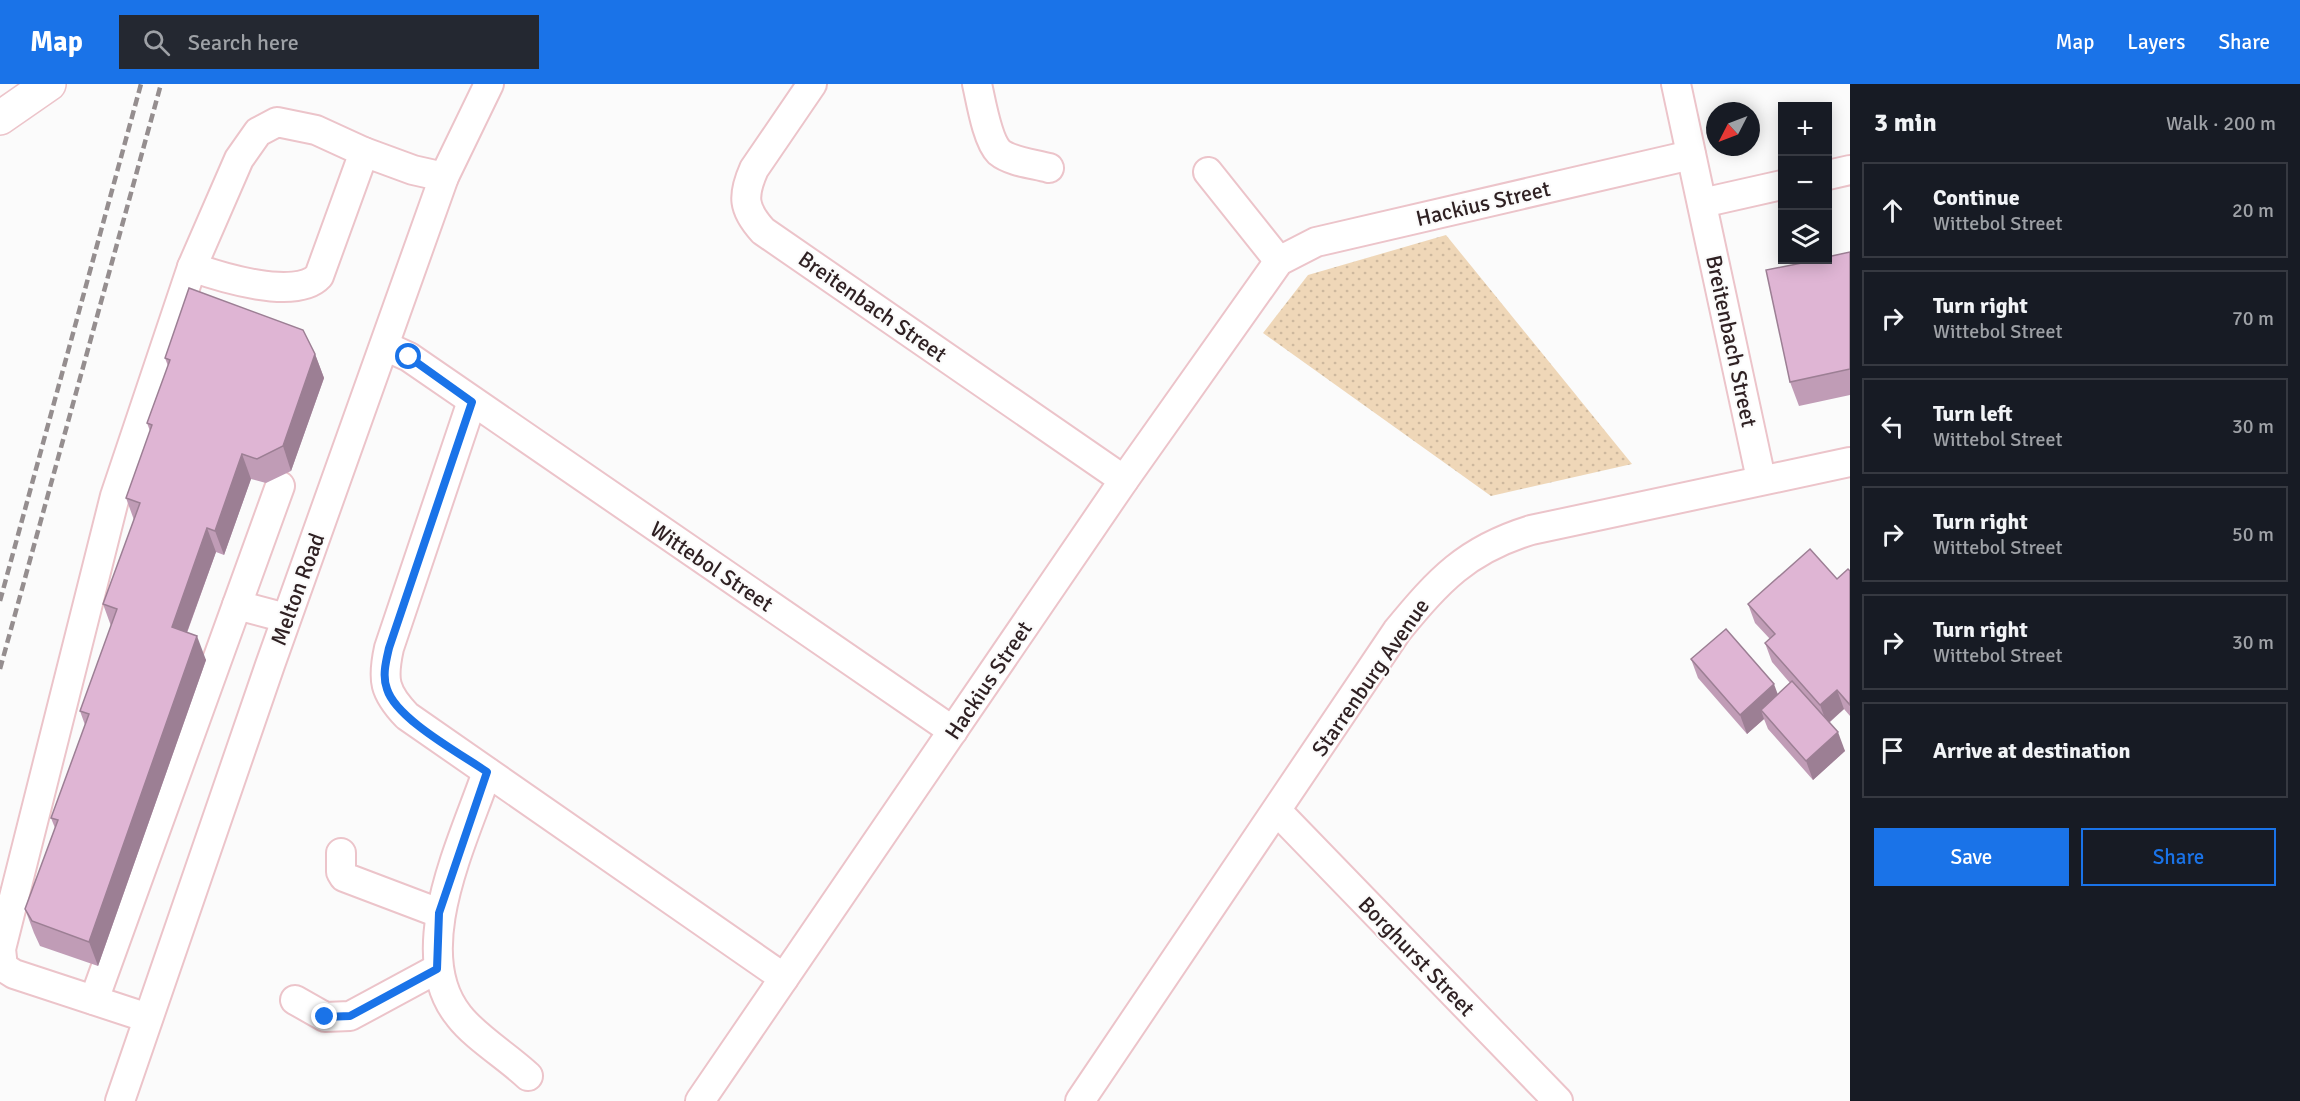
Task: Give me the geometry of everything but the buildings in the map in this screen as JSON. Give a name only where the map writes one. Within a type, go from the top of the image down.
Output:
[{"type":"main road","points":[[0,118],[49,84]]},
{"type":"street","name":"Melton Road","points":[[120,1101],[286,618],[444,177],[489,84]]},
{"type":"street","name":"Breitenbach Street","points":[[812,84],[754,169],[747,183],[746,202],[750,216],[764,231],[1124,480]]},
{"type":"street","points":[[977,84],[991,138],[1000,152],[1009,158],[1049,168]]},
{"type":"street","name":"Breitenbach Street","points":[[1676,84],[1761,479]]},
{"type":"street","points":[[148,1018],[14,974],[3,967],[0,949],[115,496],[192,267],[239,159],[258,132],[277,123],[298,124],[413,170],[444,177]]},
{"type":"street","points":[[192,267],[256,285],[314,282],[319,276],[364,152]]},
{"type":"street","name":"Hackius Street","points":[[700,1101],[1124,480],[1279,261],[1316,242],[1691,155]]},
{"type":"street","points":[[1832,174],[1850,170]]},
{"type":"street","points":[[1208,172],[1279,261]]},
{"type":"street","points":[[1702,202],[1778,186]]},
{"type":"street","name":"Wittebol Street","points":[[385,346],[409,357],[953,731]]},
{"type":"street","points":[[472,402],[389,648],[385,678],[387,690],[393,701],[407,716],[784,978]]},
{"type":"street","name":"Starrenburg Avenue","points":[[1080,1101],[1397,631],[1438,583],[1462,562],[1485,547],[1531,530],[1761,479],[1850,462]]},
{"type":"street","points":[[94,1000],[280,486]]},
{"type":"street","points":[[237,605],[286,618]]},
{"type":"street","points":[[487,772],[439,913],[437,969],[450,1004],[459,1018],[528,1076]]},
{"type":"street","name":"Borghurst Street","points":[[1277,811],[1558,1101]]},
{"type":"street","points":[[341,853],[341,872],[344,877],[439,913]]},
{"type":"street","points":[[295,1000],[325,1017],[350,1016],[437,969]]},
{"type":"shaded area","points":[[1446,235],[1632,464],[1491,496],[1263,333],[1308,275]]},
{"type":"railway","points":[[0,601],[141,84]]},
{"type":"railway","points":[[0,669],[161,84]]},
{"type":"route","points":[[325,1017],[332,1019],[350,1016],[437,969],[439,913],[487,772],[407,716],[393,701],[387,690],[385,666],[389,648],[472,402],[409,357]]}]
